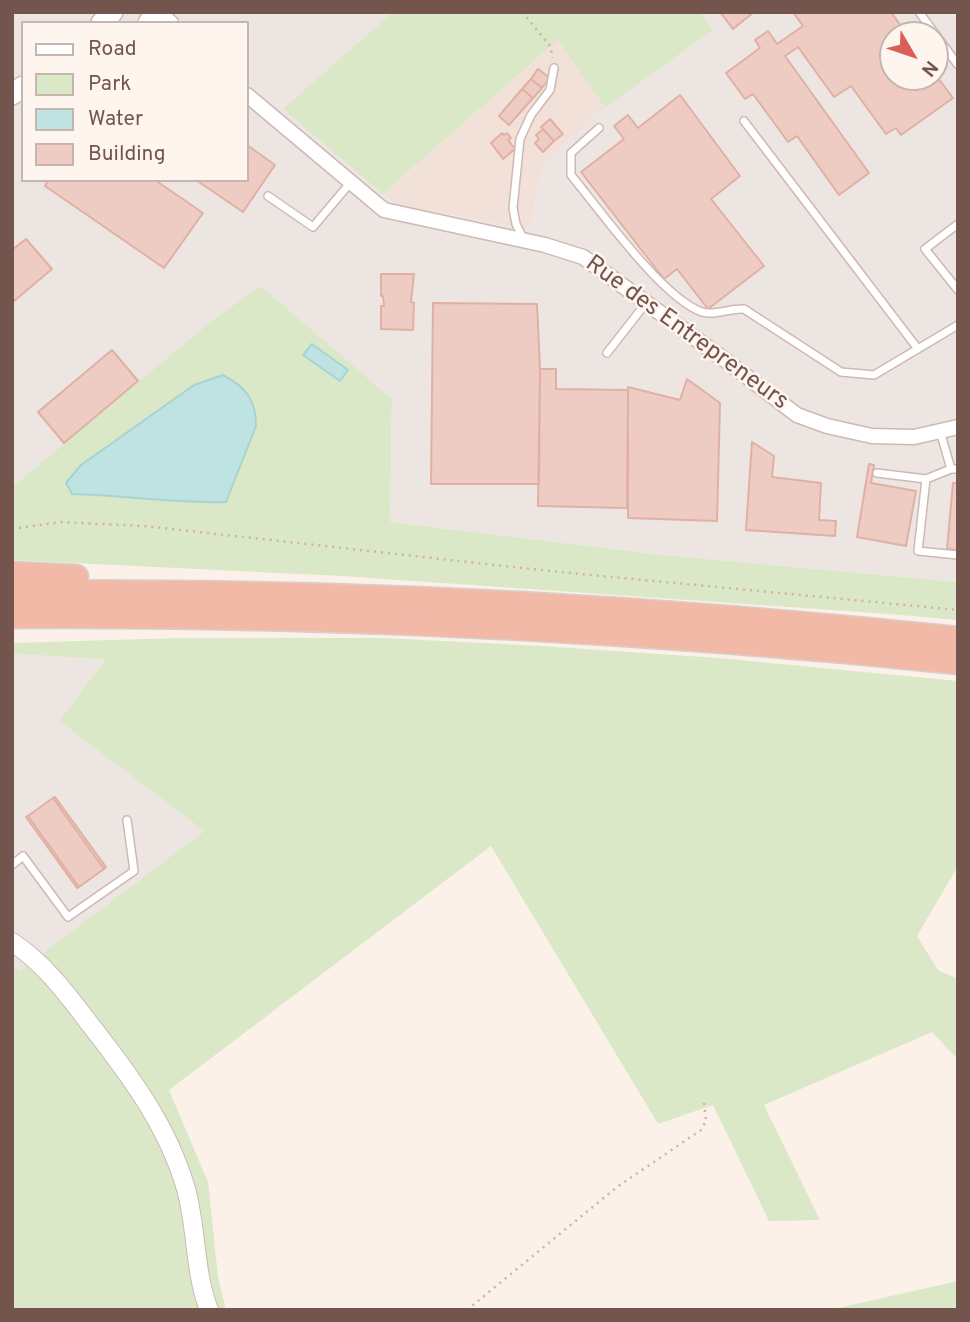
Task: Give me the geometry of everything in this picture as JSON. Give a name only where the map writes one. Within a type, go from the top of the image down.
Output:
[{"type":"highway","points":[[12,574],[125,580],[133,592]]},
{"type":"highway","points":[[12,593],[133,592],[323,596],[564,607],[801,624],[958,639]]},
{"type":"highway","points":[[12,616],[224,617],[448,624],[709,640],[958,662]]},
{"type":"street","name":"Rue des Entrepreneurs","points":[[248,96],[384,210],[524,240],[583,257],[797,415],[827,426],[872,436],[914,437],[958,427]]},
{"type":"street","points":[[12,942],[40,964],[60,986],[119,1061],[167,1138],[186,1188],[195,1231],[199,1274],[209,1310]]},
{"type":"lane","points":[[919,12],[958,65]]},
{"type":"lane","points":[[524,240],[513,208],[520,139],[531,115],[550,90],[554,68]]},
{"type":"lane","points":[[744,121],[918,349]]},
{"type":"lane","points":[[599,128],[570,153],[571,175],[658,280],[690,306],[704,313],[731,308],[744,309],[841,372],[874,376],[958,325]]},
{"type":"lane","points":[[268,196],[313,227],[351,182]]},
{"type":"lane","points":[[958,224],[925,249],[958,289]]},
{"type":"lane","points":[[607,353],[646,303]]},
{"type":"lane","points":[[877,473],[926,479],[955,469],[940,432]]},
{"type":"lane","points":[[926,479],[918,551],[958,555]]},
{"type":"lane","points":[[12,864],[23,856],[68,917],[134,871],[127,820]]},
{"type":"path","points":[[522,12],[551,47],[554,68]]},
{"type":"path","points":[[12,529],[60,522],[145,526],[549,571],[958,610]]},
{"type":"path","points":[[467,1310],[617,1187],[701,1130],[706,1121],[704,1102]]},
{"type":"shaded area","points":[[12,12],[393,12],[284,109],[398,206],[530,229],[542,165],[605,108],[713,30],[700,12],[958,12],[958,582],[663,555],[390,522],[392,399],[261,286],[215,318],[12,487]]},
{"type":"shaded area","points":[[559,39],[605,108],[542,165],[530,229],[398,206],[383,194]]},
{"type":"shaded area","points":[[12,654],[107,659],[59,721],[204,831],[20,972],[12,966]]},
{"type":"green space","points":[[393,12],[700,12],[713,30],[605,108],[558,40],[383,194],[283,109]]},
{"type":"green space","points":[[261,286],[392,399],[390,522],[663,555],[958,582],[958,620],[341,576],[12,560],[12,487],[215,318]]},
{"type":"green space","points":[[179,638],[383,638],[541,646],[718,658],[958,681],[958,866],[917,936],[938,970],[958,979],[958,1060],[932,1032],[764,1105],[820,1220],[769,1221],[713,1105],[658,1124],[491,846],[169,1090],[208,1182],[218,1277],[226,1310],[12,1310],[12,966],[20,971],[204,831],[59,721],[106,659],[12,654],[12,643]]},
{"type":"green space","points":[[958,1281],[958,1310],[829,1310]]},
{"type":"water","points":[[312,344],[348,370],[340,381],[303,355]]},
{"type":"water","points":[[223,375],[238,384],[248,395],[256,417],[256,426],[226,502],[72,494],[66,483],[81,465],[194,385]]},
{"type":"building","points":[[720,12],[754,12],[733,29]]},
{"type":"building","points":[[793,12],[891,12],[897,21],[879,21],[879,91],[948,91],[953,98],[901,135],[896,128],[886,134],[851,86],[834,97],[798,47],[785,56],[869,173],[839,195],[797,136],[788,142],[753,94],[745,99],[726,73],[760,48],[755,40],[768,31],[777,44],[803,26]]},
{"type":"building","points":[[538,69],[550,78],[542,88],[531,79]]},
{"type":"building","points":[[531,79],[542,88],[533,98],[522,89]]},
{"type":"building","points":[[522,89],[533,98],[509,125],[499,116]]},
{"type":"building","points":[[680,95],[740,176],[711,199],[764,266],[708,309],[677,269],[664,279],[581,172],[624,139],[614,126],[628,115],[638,128]]},
{"type":"building","points":[[550,119],[563,134],[554,141],[541,127]]},
{"type":"building","points":[[543,129],[554,141],[543,152],[535,143],[539,139],[536,135]]},
{"type":"building","points":[[502,133],[507,133],[511,138],[508,140],[515,149],[503,159],[491,143]]},
{"type":"building","points":[[248,146],[275,165],[243,212],[199,182],[248,182]]},
{"type":"building","points":[[47,182],[158,182],[203,213],[164,268],[45,186]]},
{"type":"building","points":[[26,239],[52,269],[14,301],[12,250]]},
{"type":"building","points":[[381,274],[414,274],[411,302],[414,303],[413,330],[381,329],[381,306],[384,306]]},
{"type":"building","points":[[433,303],[537,304],[540,369],[539,484],[431,484]]},
{"type":"building","points":[[112,350],[138,381],[64,443],[38,412]]},
{"type":"building","points":[[540,369],[556,369],[556,389],[628,390],[627,508],[538,506]]},
{"type":"building","points":[[687,379],[720,403],[717,521],[628,518],[628,387],[680,400]]},
{"type":"building","points":[[752,442],[774,456],[772,477],[821,483],[819,520],[836,521],[835,536],[746,530]]},
{"type":"building","points":[[869,464],[874,465],[871,483],[916,491],[906,546],[857,537]]},
{"type":"building","points":[[953,483],[958,483],[958,550],[947,549]]},
{"type":"building","points":[[55,797],[106,867],[104,869],[53,798]]},
{"type":"building","points":[[53,798],[104,869],[79,887],[28,816]]},
{"type":"building","points":[[28,816],[79,887],[77,888],[26,817]]}]
